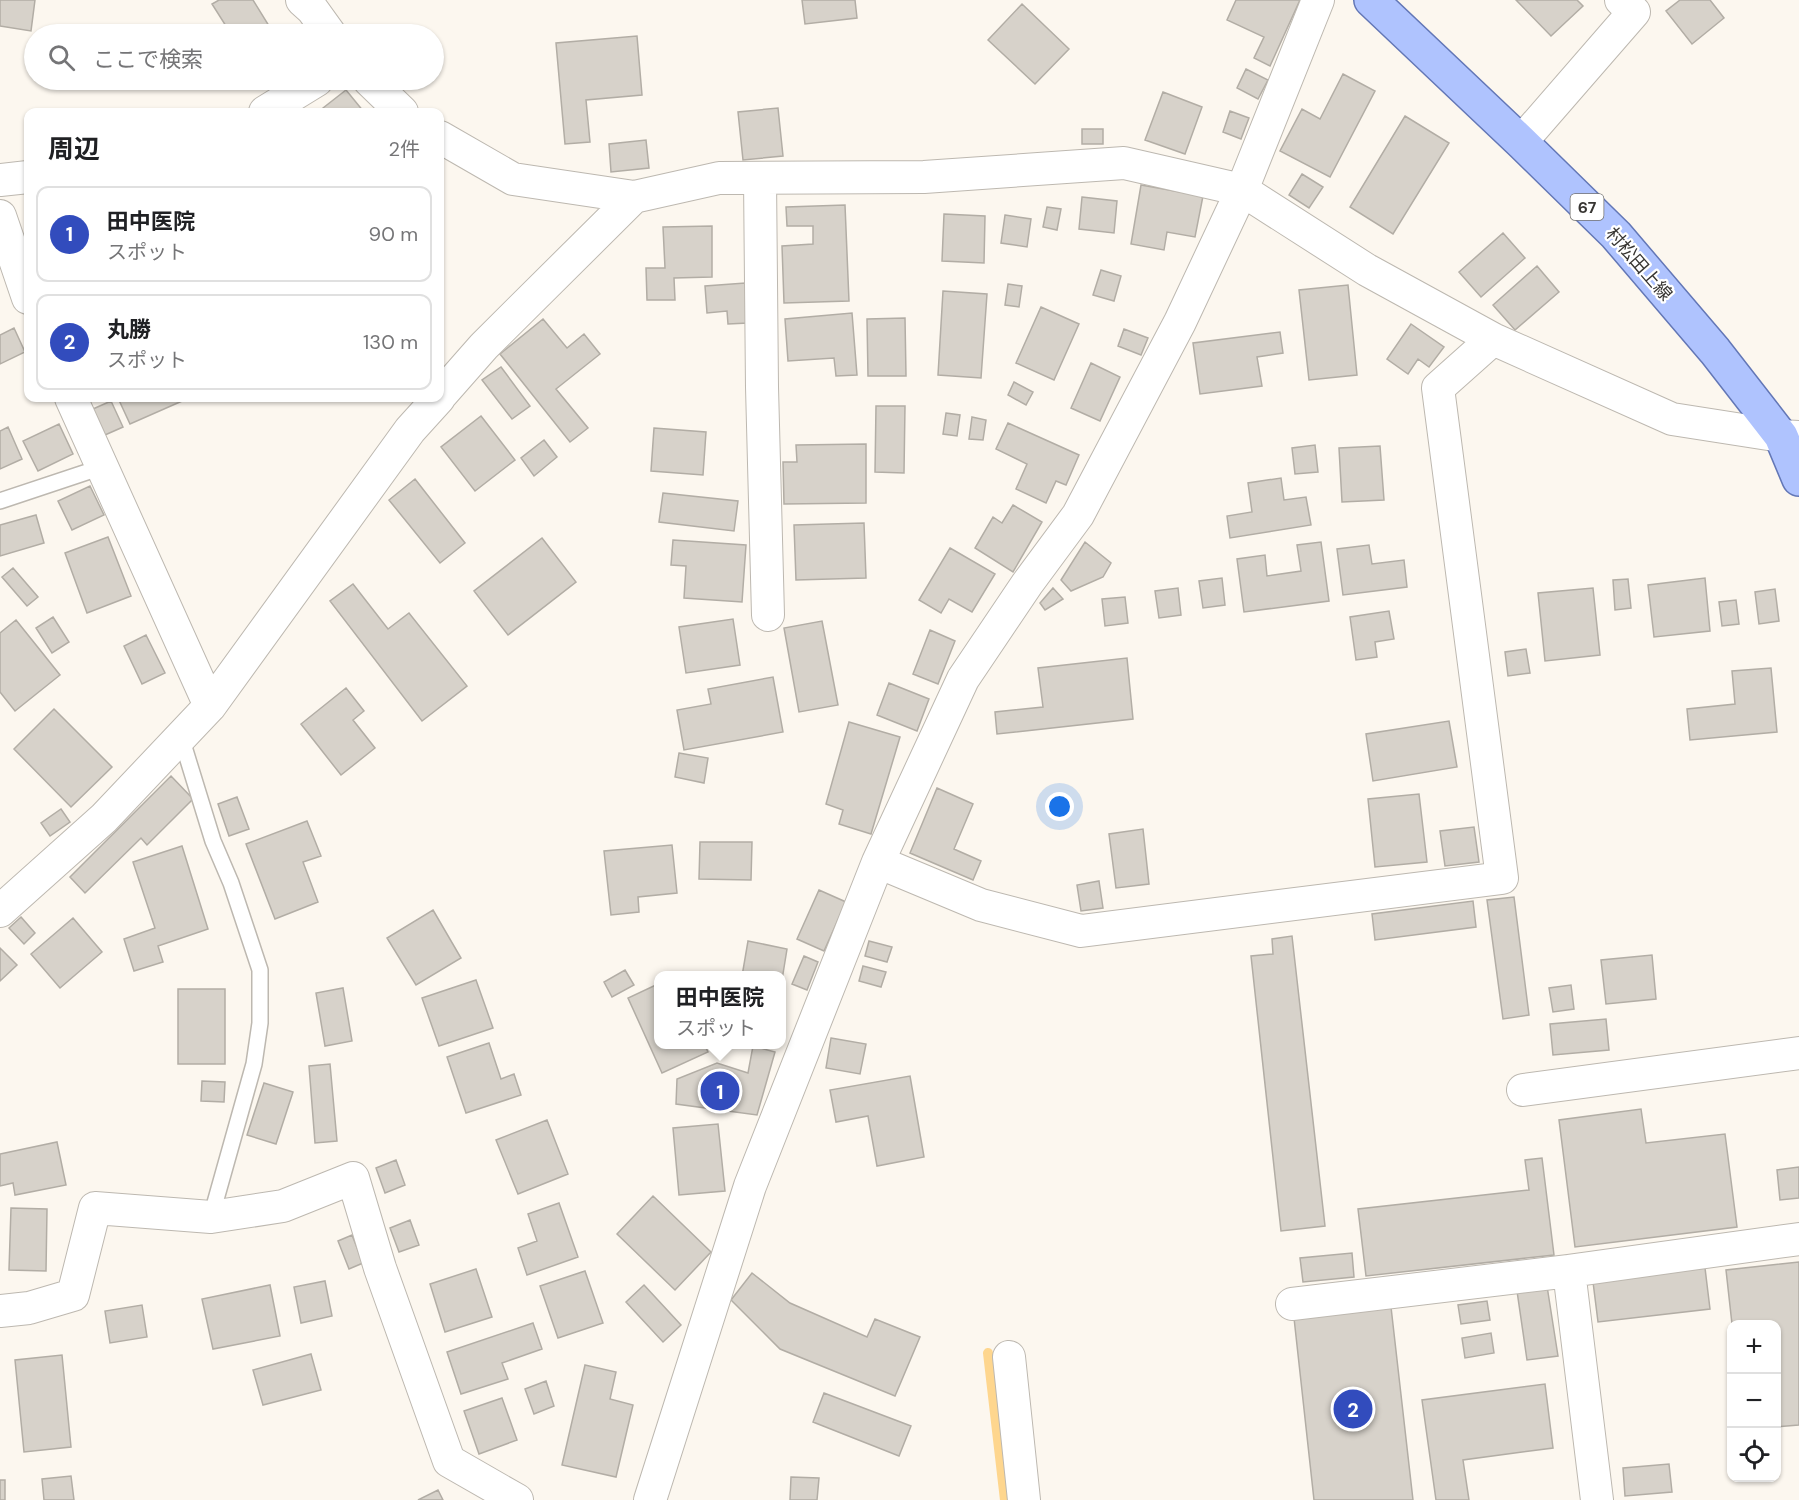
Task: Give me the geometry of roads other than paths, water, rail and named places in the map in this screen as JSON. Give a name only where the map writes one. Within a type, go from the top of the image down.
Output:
[{"type":"main road","name":"村松田上線","points":[[1371,0],[1616,235],[1790,437],[1799,479]]},
{"type":"street","points":[[302,0],[323,24]]},
{"type":"street","points":[[650,1500],[750,1186],[878,862],[963,679],[1027,584],[1078,515],[1180,322],[1242,190],[1318,0]]},
{"type":"street","points":[[1521,142],[1634,12],[1621,0]]},
{"type":"street","points":[[272,108],[301,90]]},
{"type":"street","points":[[379,90],[398,108]]},
{"type":"street","points":[[444,139],[513,179],[634,197],[719,178],[924,177],[1124,163],[1242,190],[1367,270],[1493,339],[1672,419],[1790,437]]},
{"type":"street","points":[[0,180],[24,177]]},
{"type":"street","points":[[760,178],[762,387],[768,615]]},
{"type":"street","points":[[444,391],[484,346],[634,197]]},
{"type":"street","points":[[0,216],[24,286]]},
{"type":"street","points":[[878,862],[981,906],[1081,931],[1502,878],[1438,388],[1493,339]]},
{"type":"street","points":[[73,402],[210,706]]},
{"type":"street","points":[[0,911],[104,818],[210,706],[410,430],[435,402]]},
{"type":"street","points":[[1523,1090],[1799,1053]]},
{"type":"street","points":[[0,1311],[29,1308],[73,1295],[96,1208],[211,1217],[282,1206],[353,1178],[380,1268],[449,1461],[517,1500]]},
{"type":"street","points":[[1292,1304],[1569,1271],[1799,1239]]},
{"type":"street","points":[[1569,1271],[1597,1500]]},
{"type":"street","points":[[1009,1356],[1024,1500]]},
{"type":"lane","points":[[0,501],[102,467]]},
{"type":"lane","points":[[182,737],[213,841],[231,883],[260,969],[260,1023],[254,1064],[211,1217]]},
{"type":"waterway","points":[[988,1353],[1005,1500]]},
{"type":"place","name":"田中医院","points":[[720,1091]]},
{"type":"place","name":"丸勝","points":[[1353,1409]]}]
